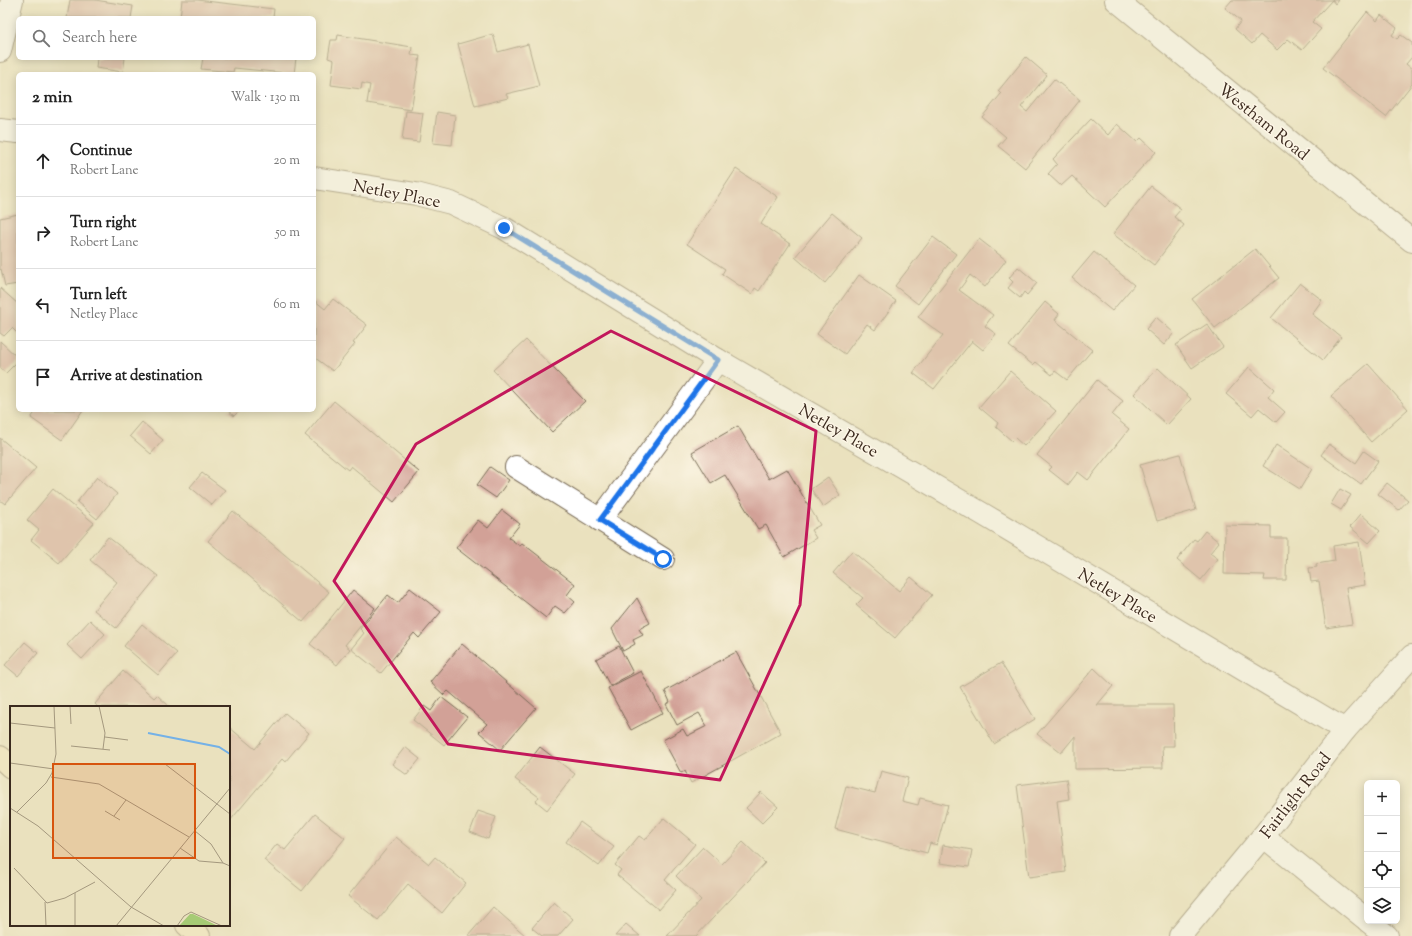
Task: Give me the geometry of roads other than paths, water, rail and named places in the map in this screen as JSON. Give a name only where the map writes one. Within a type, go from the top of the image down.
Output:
[{"type":"main road","points":[[0,757],[10,766]]},
{"type":"main road","points":[[188,926],[200,936]]},
{"type":"street","points":[[1,47],[12,0]]},
{"type":"street","name":"Westham Road","points":[[1116,0],[1412,241]]},
{"type":"street","points":[[0,130],[16,132]]},
{"type":"street","name":"Netley Place","points":[[316,178],[416,194],[451,204],[504,228],[718,360],[988,517],[1345,730]]},
{"type":"street","points":[[600,520],[718,360]]},
{"type":"street","points":[[516,467],[663,559]]},
{"type":"street","name":"Fairlight Road","points":[[1180,936],[1264,836],[1345,730],[1409,665]]},
{"type":"street","points":[[1264,836],[1364,917]]},
{"type":"street","points":[[1373,924],[1387,936]]}]
